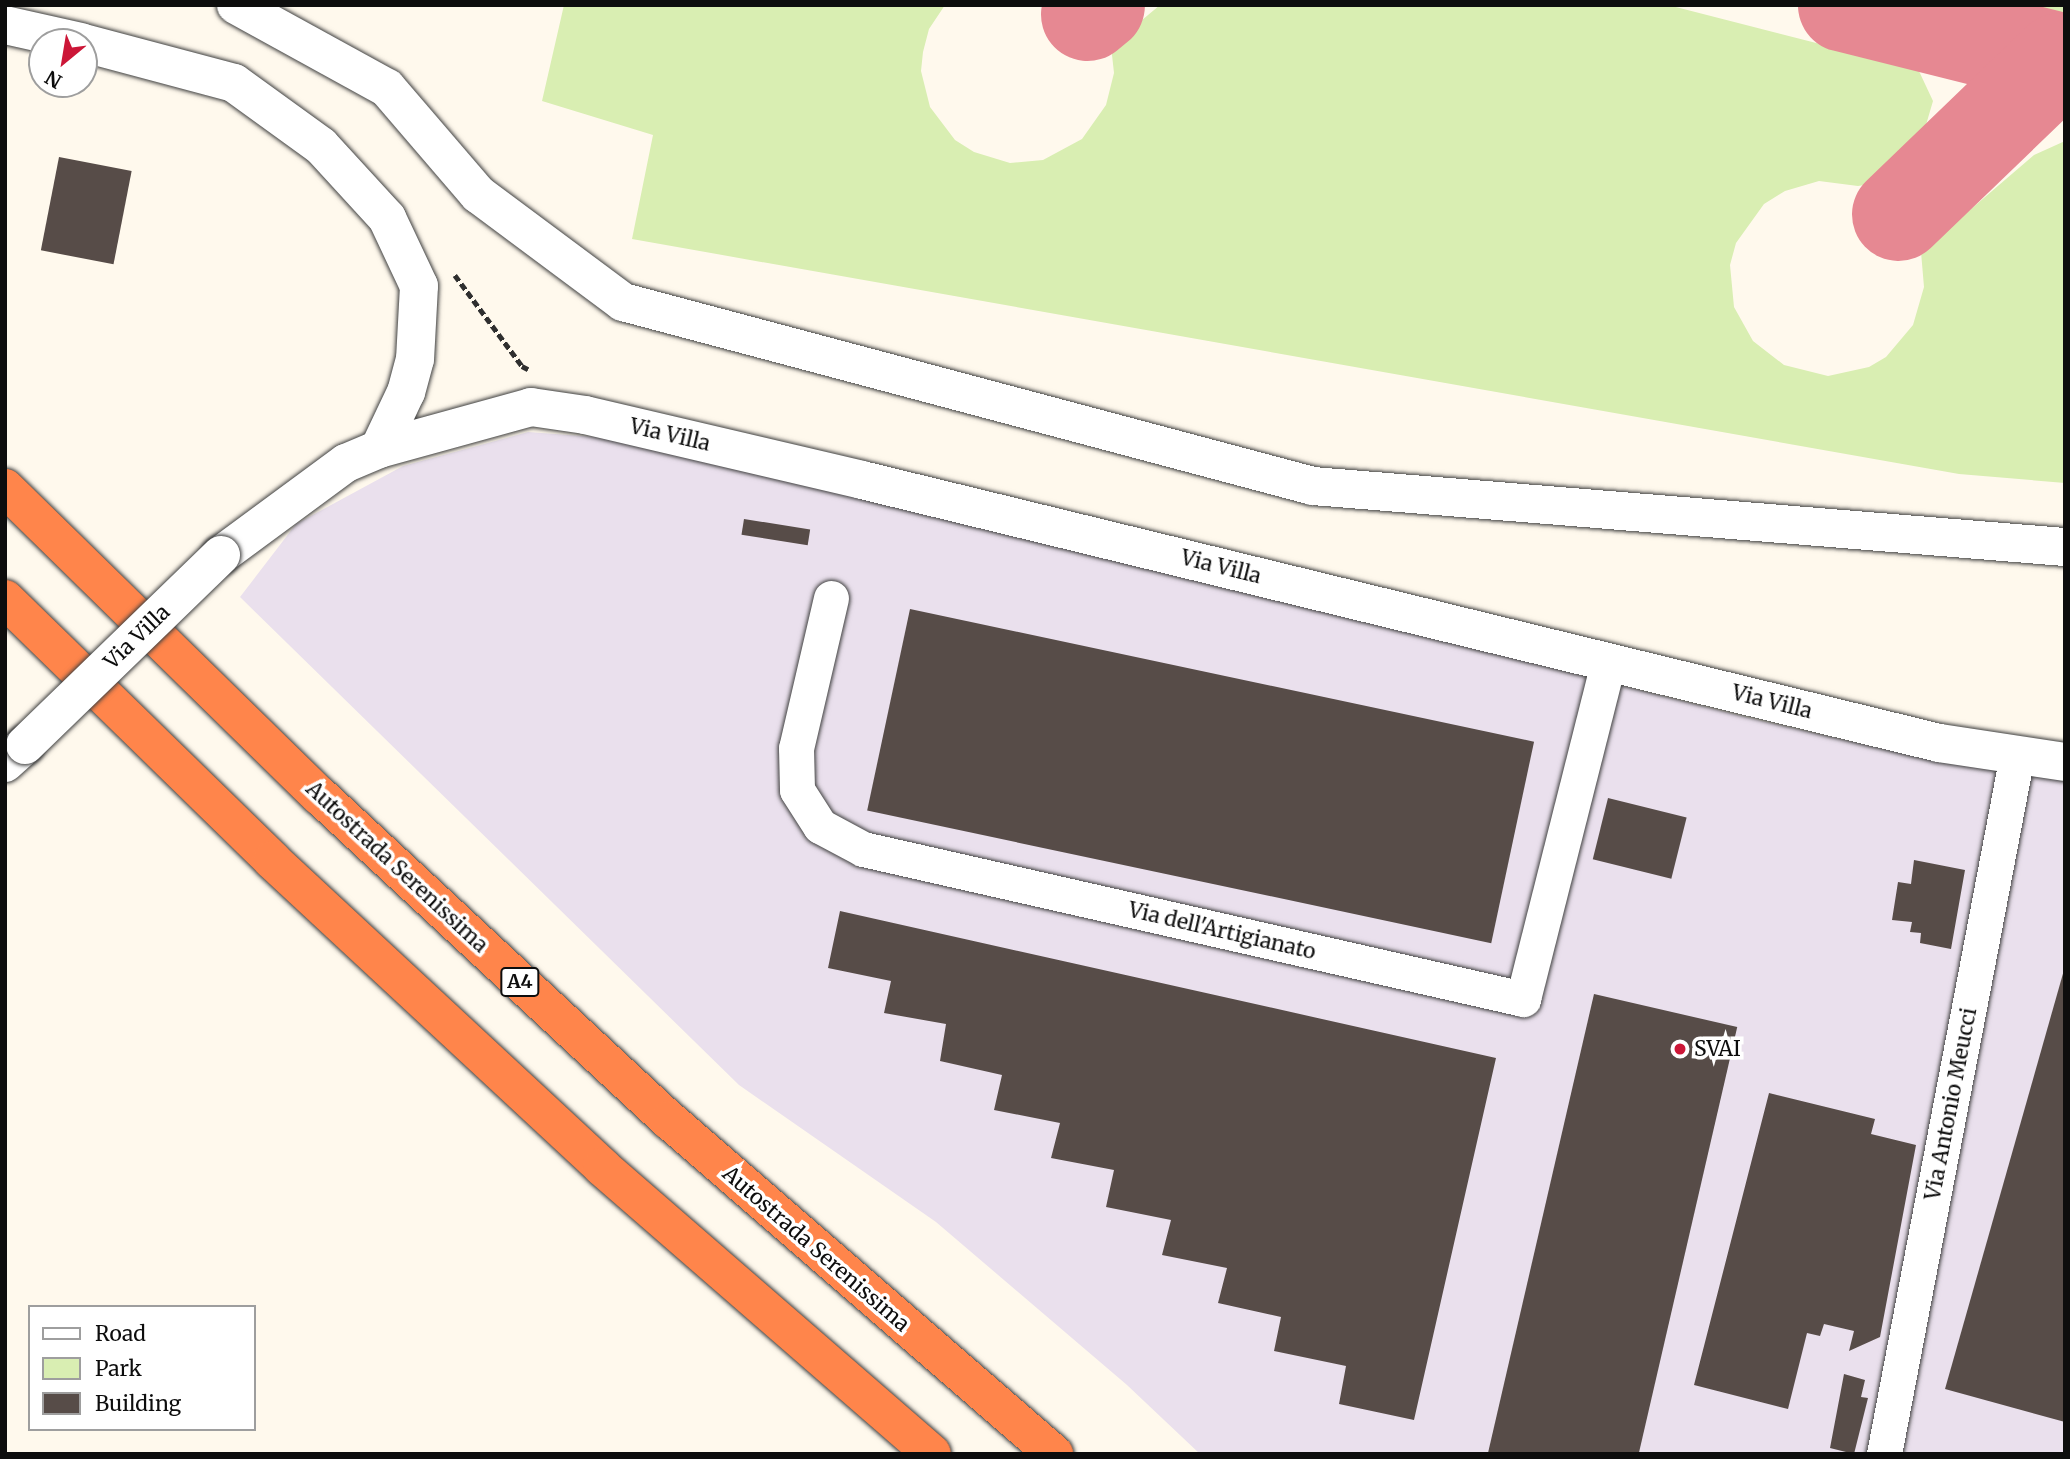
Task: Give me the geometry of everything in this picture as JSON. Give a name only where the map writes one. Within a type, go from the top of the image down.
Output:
[{"type":"highway","name":"Autostrada Serenissima","points":[[5,488],[320,796],[669,1120],[1054,1454]]},
{"type":"highway","points":[[5,599],[272,860],[602,1167],[932,1454]]},
{"type":"street","points":[[236,5],[387,89],[478,194],[623,302],[1313,486],[2065,547]]},
{"type":"street","points":[[5,25],[28,30]]},
{"type":"street","points":[[98,46],[234,83],[321,146],[387,218],[419,286],[415,359],[406,392],[379,449]]},
{"type":"street","name":"Via Villa","points":[[15,754],[221,555],[346,463],[379,449],[531,407],[585,415],[862,480],[1939,743],[2065,762]]},
{"type":"street","name":"Via dell'Artigianato","points":[[831,598],[796,748],[797,790],[820,826],[863,849],[1523,999],[1608,662]]},
{"type":"street","name":"Via Antonio Meucci","points":[[1884,1454],[2017,755]]},
{"type":"shaded area","points":[[528,432],[664,442],[1749,718],[1940,762],[2065,779],[2065,1454],[1200,1454],[1127,1385],[936,1222],[739,1085],[240,597],[296,524],[403,466]]},
{"type":"green space","points":[[564,5],[945,5],[929,29],[923,52],[921,71],[930,107],[955,140],[974,152],[1010,163],[1043,160],[1082,139],[1106,105],[1114,73],[1111,46],[1160,5],[1668,5],[1918,69],[1933,101],[1921,142],[1878,183],[1858,186],[1819,181],[1785,191],[1764,204],[1736,243],[1730,265],[1734,307],[1753,341],[1784,365],[1828,376],[1869,367],[1886,357],[1913,325],[1924,287],[1921,252],[2034,155],[2065,141],[2065,483],[1959,474],[632,239],[653,135],[542,101]]},
{"type":"green space","points":[[1994,5],[2065,5],[2065,23]]},
{"type":"building","points":[[59,157],[132,171],[114,264],[41,250]]},
{"type":"building","points":[[744,519],[810,529],[808,545],[741,535]]},
{"type":"building","points":[[910,609],[1534,742],[1491,943],[867,810]]},
{"type":"building","points":[[1608,798],[1687,818],[1671,879],[1593,859]]},
{"type":"building","points":[[1914,860],[1965,870],[1951,949],[1920,943],[1921,933],[1910,932],[1912,922],[1892,920],[1898,882],[1911,884]]},
{"type":"building","points":[[840,911],[1496,1058],[1414,1420],[1339,1404],[1346,1366],[1274,1351],[1281,1317],[1218,1303],[1227,1268],[1162,1255],[1171,1220],[1106,1207],[1114,1170],[1051,1158],[1060,1123],[994,1110],[1002,1075],[940,1061],[946,1024],[884,1013],[891,981],[828,968]]},
{"type":"building","points":[[2065,971],[2065,1422],[1945,1389]]},
{"type":"building","points":[[1594,994],[1737,1027],[1639,1454],[1488,1454]]},
{"type":"building","points":[[1769,1093],[1875,1119],[1871,1134],[1916,1145],[1880,1337],[1849,1351],[1854,1331],[1824,1324],[1820,1336],[1807,1333],[1788,1409],[1694,1385]]},
{"type":"building","points":[[1844,1374],[1865,1380],[1861,1397],[1868,1398],[1854,1454],[1830,1448]]},
{"type":"taxiway","points":[[1087,14],[1098,5]]},
{"type":"taxiway","points":[[1844,5],[2065,60]]},
{"type":"taxiway","points":[[1898,214],[2059,59]]},
{"type":"place","name":"SVAI","points":[[1680,1049]]}]
